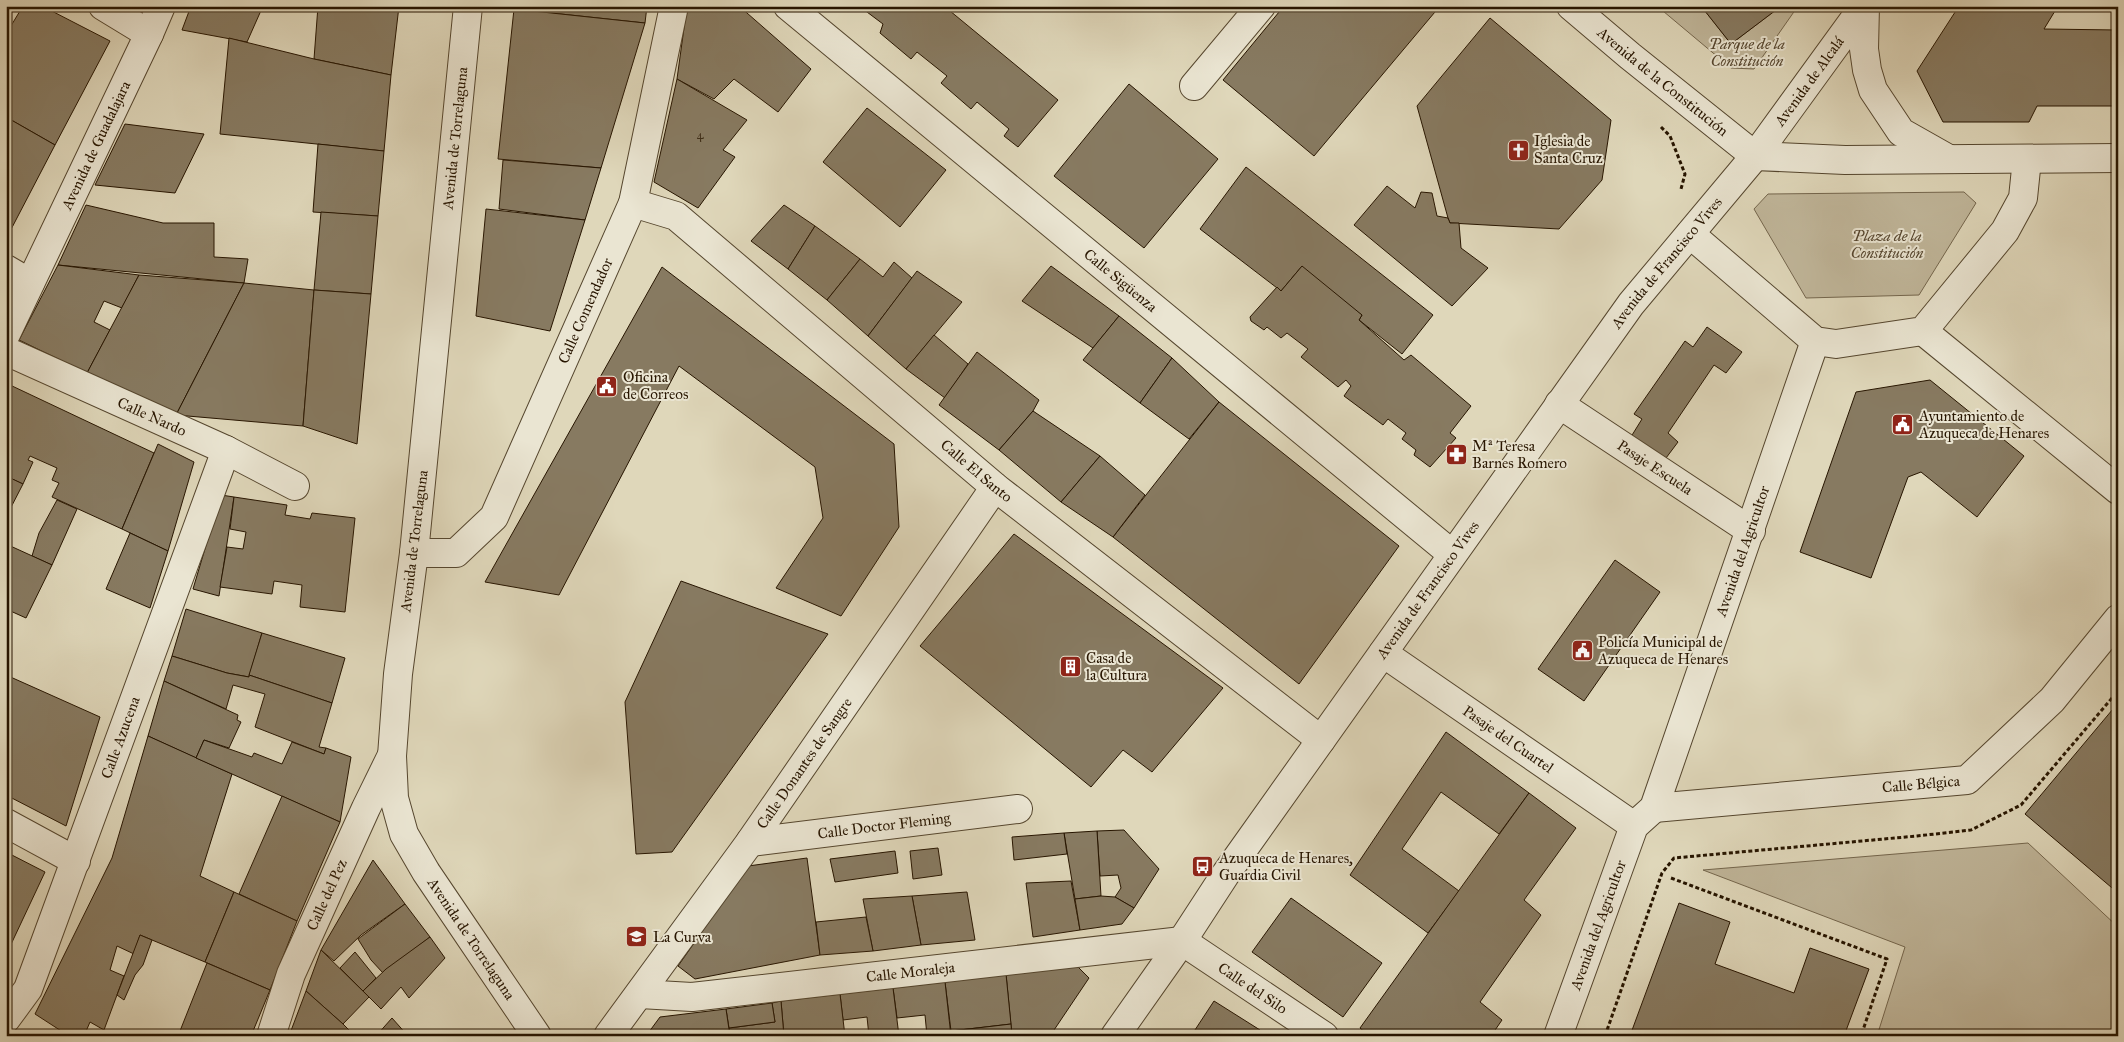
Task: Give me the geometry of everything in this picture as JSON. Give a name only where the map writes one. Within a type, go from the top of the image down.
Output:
[{"type":"street","points":[[103,6],[150,34]]},
{"type":"street","name":"Avenida de Guadalajara","points":[[6,334],[150,34],[161,6]]},
{"type":"street","name":"Avenida de Torrelaguna","points":[[468,6],[414,553],[398,674],[392,756],[394,798],[404,834],[426,872],[537,1036]]},
{"type":"street","name":"Calle Comendador","points":[[414,553],[456,552],[494,517],[633,203],[674,6]]},
{"type":"street","name":"Calle Sigüenza","points":[[788,6],[1452,554]]},
{"type":"street","points":[[1194,86],[1261,6]]},
{"type":"street","name":"Avenida de la Constitución","points":[[1571,6],[1630,56],[1756,156]]},
{"type":"street","points":[[1864,6],[1864,50],[1873,90],[1901,132],[1948,159]]},
{"type":"street","name":"Avenida de Alcalá","points":[[1756,156],[1864,6]]},
{"type":"street","points":[[1756,156],[1845,160],[2118,158]]},
{"type":"street","name":"Avenida de Francisco Vives","points":[[1115,1036],[1225,876],[1559,404],[1632,304],[1756,156]]},
{"type":"street","points":[[1690,234],[1815,342],[1836,344],[1922,331],[2005,231],[2023,198],[2027,158]]},
{"type":"street","name":"Calle El Santo","points":[[633,203],[676,216],[995,487],[1321,740]]},
{"type":"street","points":[[6,269],[30,283]]},
{"type":"street","points":[[1922,331],[2118,490]]},
{"type":"street","name":"Avenida del Agricultor","points":[[1558,1036],[1634,826],[1654,808],[1815,342]]},
{"type":"street","name":"Calle Nardo","points":[[6,351],[226,450],[295,486]]},
{"type":"street","name":"Pasaje Escuela","points":[[1559,404],[1750,530]]},
{"type":"street","name":"Calle Azucena","points":[[6,1019],[28,989],[226,450]]},
{"type":"street","name":"Calle Donantes de Sangre","points":[[608,1036],[750,842],[995,487]]},
{"type":"street","name":"Calle Bélgica","points":[[1654,808],[1967,780],[2052,700],[2118,619]]},
{"type":"street","name":"Pasaje del Cuartel","points":[[1383,653],[1634,826]]},
{"type":"street","name":"Calle del Pez","points":[[271,1036],[291,974],[362,817],[392,756]]},
{"type":"street","name":"Calle Doctor Fleming","points":[[750,842],[1018,809]]},
{"type":"street","points":[[6,823],[76,861]]},
{"type":"street","name":"Calle Moraleja","points":[[640,994],[692,997],[1182,941]]},
{"type":"street","name":"Calle del Silo","points":[[1182,941],[1324,1036]]},
{"type":"path","points":[[1604,1036],[1662,873],[1674,858],[1971,830],[2021,805],[2118,691]]},
{"type":"path","points":[[1671,878],[1888,960],[1861,1036]]},
{"type":"green space","name":"Parque de la Constitución","points":[[1657,6],[1701,6],[1731,44],[1776,10],[1773,6],[1798,6],[1754,69],[1731,68]]},
{"type":"green space","name":"Plaza de la Constitución","points":[[1964,192],[1976,203],[1919,295],[1806,298],[1754,209],[1768,194]]},
{"type":"green space","points":[[2028,843],[2118,927],[2118,1036],[1877,1036],[1905,947],[1703,870]]},
{"type":"building","points":[[23,6],[42,6],[110,41],[55,145],[6,117],[6,34]]},
{"type":"building","points":[[191,6],[263,6],[247,42],[182,30]]},
{"type":"building","points":[[318,6],[399,6],[391,75],[314,59]]},
{"type":"building","points":[[514,6],[647,6],[645,23],[514,9]]},
{"type":"building","points":[[687,6],[739,6],[811,69],[778,112],[734,79],[714,99],[677,79]]},
{"type":"building","points":[[859,6],[944,6],[1058,100],[1018,147],[1004,136],[1009,129],[977,102],[971,109],[941,83],[947,76],[917,52],[911,59],[880,33],[883,24]]},
{"type":"building","points":[[1284,6],[1440,6],[1314,156],[1223,80]]},
{"type":"building","points":[[1701,6],[1773,6],[1776,10],[1731,44]]},
{"type":"building","points":[[1959,6],[2058,6],[2044,29],[2118,30],[2118,106],[2037,106],[2029,122],[1943,122],[1917,71]]},
{"type":"building","points":[[514,9],[645,23],[601,168],[498,159]]},
{"type":"building","name":"Iglesia de Santa Cruz","points":[[1490,18],[1611,120],[1602,180],[1559,229],[1450,223],[1448,218],[1417,106]]},
{"type":"building","points":[[229,38],[314,59],[391,75],[384,151],[220,134]]},
{"type":"building","points":[[677,79],[747,120],[723,150],[735,157],[698,208],[654,182]]},
{"type":"building","points":[[1129,84],[1218,159],[1144,248],[1054,176]]},
{"type":"building","points":[[867,108],[946,170],[900,227],[823,162]]},
{"type":"building","points":[[6,117],[55,145],[6,239]]},
{"type":"building","points":[[125,124],[204,134],[175,193],[95,185]]},
{"type":"building","points":[[318,144],[384,151],[378,216],[313,212]]},
{"type":"building","points":[[503,160],[601,168],[585,220],[499,209]]},
{"type":"building","points":[[1246,167],[1433,315],[1402,354],[1359,320],[1362,315],[1304,280],[1302,266],[1281,291],[1200,229]]},
{"type":"building","points":[[1387,186],[1415,208],[1421,192],[1432,193],[1437,216],[1448,218],[1450,223],[1459,223],[1461,248],[1488,268],[1452,306],[1354,225]]},
{"type":"building","points":[[86,205],[163,223],[214,223],[214,257],[248,259],[244,283],[58,265]]},
{"type":"building","points":[[784,205],[815,226],[788,269],[751,241]]},
{"type":"building","points":[[486,209],[585,220],[550,331],[476,316]]},
{"type":"building","points":[[321,212],[378,216],[371,294],[314,290]]},
{"type":"building","points":[[815,226],[860,259],[827,300],[788,269]]},
{"type":"building","points":[[860,259],[883,277],[894,262],[912,278],[868,336],[827,300]]},
{"type":"building","points":[[58,265],[139,275],[122,308],[104,301],[94,322],[110,330],[87,373],[19,340]]},
{"type":"building","points":[[1051,266],[1119,316],[1093,348],[1022,301]]},
{"type":"building","points":[[1302,266],[1362,315],[1359,320],[1404,360],[1411,355],[1471,406],[1450,433],[1456,438],[1430,467],[1414,455],[1416,450],[1402,439],[1406,433],[1388,419],[1383,425],[1344,396],[1351,386],[1346,380],[1338,387],[1301,357],[1308,349],[1287,333],[1281,338],[1267,327],[1264,330],[1251,321],[1250,317],[1277,287],[1281,291]]},
{"type":"building","points":[[662,267],[894,444],[899,527],[841,616],[776,588],[823,518],[815,467],[679,366],[559,595],[485,582]]},
{"type":"building","points":[[917,271],[962,302],[906,369],[868,336]]},
{"type":"building","points":[[139,275],[244,283],[176,415],[87,373]]},
{"type":"building","points":[[244,283],[314,290],[303,426],[176,415]]},
{"type":"building","points":[[314,290],[371,294],[357,444],[303,426]]},
{"type":"building","points":[[1119,316],[1172,358],[1140,403],[1083,360]]},
{"type":"building","points":[[1707,327],[1742,352],[1726,373],[1714,365],[1668,433],[1678,442],[1663,462],[1629,440],[1642,419],[1634,414],[1685,341],[1693,347]]},
{"type":"building","points":[[934,335],[968,364],[945,398],[906,369]]},
{"type":"building","points":[[977,352],[1039,400],[1033,411],[999,450],[939,405]]},
{"type":"building","points":[[1172,358],[1219,402],[1189,439],[1140,403]]},
{"type":"building","points":[[1930,380],[2024,456],[1977,517],[1921,472],[1908,477],[1871,578],[1800,552],[1856,392]]},
{"type":"building","points":[[10,385],[154,453],[122,529],[52,497],[59,483],[52,480],[57,468],[30,456],[28,460],[33,462],[23,484],[6,476],[6,392]]},
{"type":"building","points":[[1219,402],[1399,546],[1299,684],[1113,537]]},
{"type":"building","points":[[1033,411],[1100,456],[1061,502],[999,450]]},
{"type":"building","points":[[158,444],[194,462],[168,551],[122,529]]},
{"type":"building","points":[[1100,456],[1145,495],[1113,537],[1061,502]]},
{"type":"building","points":[[6,476],[23,484],[6,517]]},
{"type":"building","points":[[221,495],[234,497],[219,596],[193,589]]},
{"type":"building","points":[[234,497],[287,505],[285,515],[310,519],[312,513],[355,518],[345,612],[300,607],[302,585],[274,581],[272,594],[220,587],[227,547],[243,549],[246,532],[230,529]]},
{"type":"building","points":[[57,500],[77,509],[52,565],[32,556],[39,533]]},
{"type":"building","points":[[130,533],[168,551],[150,608],[106,589]]},
{"type":"building","name":"Casa de la Cultura","points":[[1014,534],[1223,688],[1152,772],[1123,750],[1091,787],[920,646]]},
{"type":"building","points":[[6,544],[52,565],[26,618],[6,609]]},
{"type":"building","points":[[1615,560],[1660,592],[1584,701],[1538,669]]},
{"type":"building","points":[[681,581],[828,634],[672,852],[636,854],[625,702]]},
{"type":"building","points":[[186,609],[262,633],[249,677],[227,673],[172,656]]},
{"type":"building","points":[[262,633],[345,658],[332,703],[249,675]]},
{"type":"building","points":[[172,656],[227,673],[249,677],[249,675],[332,703],[319,747],[326,748],[324,754],[255,727],[265,694],[233,685],[226,709],[164,681]]},
{"type":"building","points":[[6,675],[100,717],[66,826],[6,795]]},
{"type":"building","points":[[164,681],[238,715],[237,720],[241,722],[229,748],[204,740],[196,758],[148,736]]},
{"type":"building","points":[[2118,703],[2118,893],[2025,814]]},
{"type":"building","points":[[1446,732],[1529,793],[1499,834],[1441,792],[1402,849],[1459,891],[1428,933],[1350,875]]},
{"type":"building","points":[[148,736],[232,774],[200,876],[234,892],[205,962],[140,935],[134,954],[117,946],[110,970],[124,976],[104,1030],[90,1022],[84,1036],[69,1036],[35,1014],[112,858]]},
{"type":"building","points":[[204,740],[252,757],[254,753],[282,764],[292,742],[324,754],[326,748],[351,757],[340,822],[196,758]]},
{"type":"building","points":[[1529,793],[1576,828],[1524,900],[1541,915],[1480,1002],[1502,1020],[1491,1036],[1369,1036],[1360,1028]]},
{"type":"building","points":[[282,796],[340,822],[297,921],[239,894]]},
{"type":"building","points":[[1124,830],[1159,869],[1134,908],[1115,897],[1121,888],[1118,875],[1100,876],[1097,831]]},
{"type":"building","points":[[1097,831],[1101,896],[1075,899],[1064,833]]},
{"type":"building","points":[[1064,833],[1067,854],[1014,860],[1012,837]]},
{"type":"building","points":[[938,848],[942,875],[913,879],[910,851]]},
{"type":"building","points":[[895,851],[898,873],[835,882],[830,859]]},
{"type":"building","points":[[6,852],[45,872],[6,955]]},
{"type":"building","points":[[807,858],[820,955],[695,979],[678,966],[748,866]]},
{"type":"building","points":[[373,860],[405,904],[361,935],[334,961],[321,950]]},
{"type":"building","points":[[1071,881],[1080,930],[1033,937],[1026,883]]},
{"type":"building","points":[[234,892],[297,921],[270,990],[205,962]]},
{"type":"building","points":[[967,892],[975,940],[921,945],[912,896]]},
{"type":"building","points":[[912,896],[921,945],[873,951],[863,899]]},
{"type":"building","points":[[1101,896],[1115,897],[1134,908],[1122,924],[1080,930],[1075,899]]},
{"type":"building","points":[[1291,898],[1382,963],[1343,1017],[1252,952]]},
{"type":"building","points":[[1679,903],[1730,922],[1715,964],[1794,993],[1810,948],[1869,969],[1844,1036],[1639,1036],[1631,1033]]},
{"type":"building","points":[[405,904],[430,937],[383,973],[371,960],[358,939]]},
{"type":"building","points":[[866,917],[873,951],[820,955],[816,922]]},
{"type":"building","points":[[140,935],[152,940],[143,965],[135,975],[124,1000],[117,995]]},
{"type":"building","points":[[430,937],[445,958],[409,998],[401,987],[381,1009],[363,991],[386,969]]},
{"type":"building","points":[[321,950],[369,997],[343,1024],[306,991]]},
{"type":"building","points":[[355,952],[376,978],[363,991],[340,968]]},
{"type":"building","points":[[207,963],[270,990],[251,1036],[178,1036]]},
{"type":"building","points":[[1076,965],[1089,978],[1050,1036],[1012,1036],[1006,974]]},
{"type":"building","points":[[1006,974],[1011,1024],[951,1031],[945,982]]},
{"type":"building","points":[[945,982],[951,1036],[927,1036],[925,1015],[897,1018],[893,988]]},
{"type":"building","points":[[893,988],[899,1036],[869,1036],[867,1017],[843,1020],[840,994]]},
{"type":"building","points":[[306,991],[343,1024],[355,1036],[289,1036]]},
{"type":"building","points":[[840,994],[845,1036],[784,1036],[781,1001]]},
{"type":"building","points":[[781,1001],[784,1036],[738,1035],[737,1031],[730,1032],[729,1028],[775,1022],[772,1003]]},
{"type":"building","points":[[1214,1001],[1260,1030],[1256,1036],[1191,1036]]},
{"type":"building","points":[[772,1003],[775,1022],[729,1028],[726,1009]]},
{"type":"building","points":[[726,1009],[730,1036],[646,1036],[660,1017]]},
{"type":"building","points":[[392,1018],[408,1036],[376,1036]]},
{"type":"building","points":[[1011,1024],[1012,1036],[951,1036],[951,1031]]},
{"type":"place","name":"Iglesia de Santa Cruz","points":[[1518,150]]},
{"type":"place","name":"Oficina de Correos","points":[[607,386]]},
{"type":"place","name":"Ayuntamiento de Azuqueca de Henares","points":[[1903,425]]},
{"type":"place","name":"Mª Teresa Barnes Romero","points":[[1456,455]]},
{"type":"place","name":"Policía Municipal de Azuqueca de Henares","points":[[1582,651]]},
{"type":"place","name":"Casa de la Cultura","points":[[1070,667]]},
{"type":"place","name":"Azuqueca de Henares, Guardia Civil","points":[[1203,867]]},
{"type":"place","name":"La Curva","points":[[637,937]]}]
